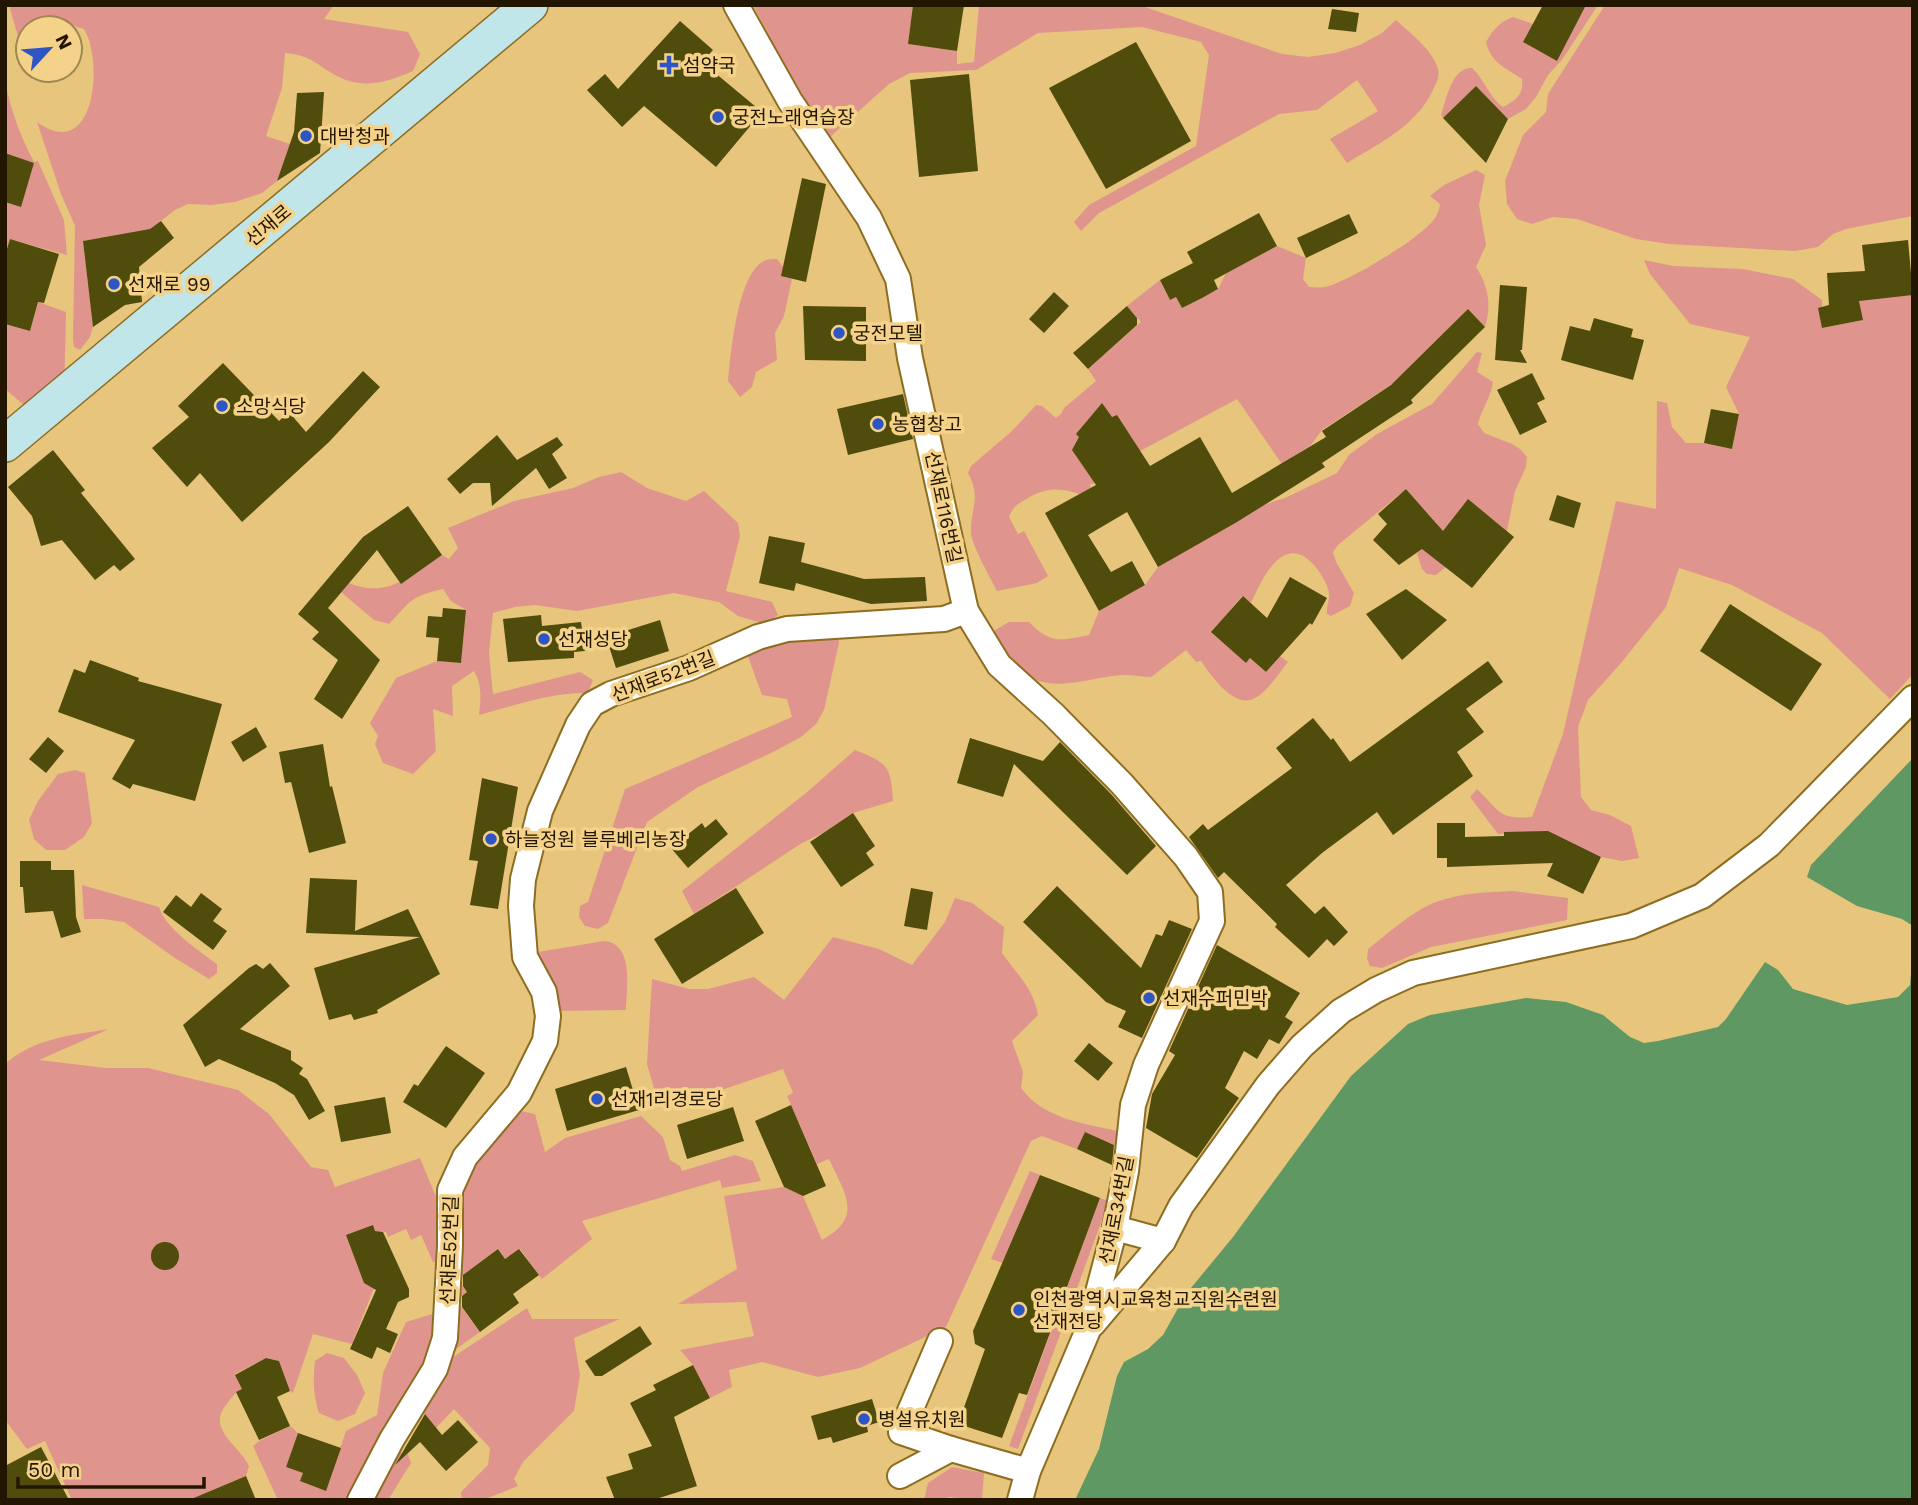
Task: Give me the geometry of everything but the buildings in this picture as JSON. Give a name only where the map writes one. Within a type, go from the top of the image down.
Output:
[{"type":"street","name":"선재로","points":[[5,444],[530,5]]},
{"type":"street","name":"선재로116번길","points":[[736,6],[790,100],[869,218],[898,279],[910,358],[966,611],[999,664],[1054,714],[1122,783],[1186,858],[1210,891],[1212,921]]},
{"type":"street","name":"선재로52번길","points":[[360,1500],[392,1439],[435,1369],[445,1338],[450,1190],[465,1157],[519,1093],[545,1041],[548,1016],[544,992],[525,957],[521,906],[523,879],[540,811],[578,725],[592,704],[611,694],[690,667],[758,637],[787,628],[944,619],[966,611]]},
{"type":"street","points":[[1088,1330],[1163,1241],[1181,1206],[1268,1085],[1302,1046],[1341,1011],[1376,990],[1413,973],[1632,926],[1702,896],[1769,845],[1913,698]]},
{"type":"street","name":"선재로34번길","points":[[1020,1500],[1028,1471],[1088,1330],[1115,1228],[1126,1171],[1133,1105],[1146,1065],[1212,921]]},
{"type":"street","points":[[1115,1228],[1163,1241]]},
{"type":"street","points":[[940,1341],[901,1432],[1028,1471]]},
{"type":"street","points":[[900,1476],[951,1449]]},
{"type":"shaded area","points":[[9,5],[334,5],[324,19],[408,32],[420,54],[413,71],[377,83],[358,83],[331,73],[308,59],[285,53],[282,88],[266,136],[290,144],[277,181],[262,193],[235,202],[188,204],[175,210],[135,241],[119,236],[83,241],[93,327],[90,337],[80,350],[74,347],[73,338],[75,226],[61,194],[37,122],[56,131],[72,130],[83,120],[90,104],[93,63],[84,29],[84,14],[14,14],[14,23]]},
{"type":"shaded area","points":[[753,5],[913,5],[908,44],[957,51],[957,64],[974,62],[979,5],[1139,5],[1282,54],[1308,57],[1335,53],[1360,45],[1382,33],[1396,20],[1426,49],[1435,62],[1438,75],[1426,103],[1407,124],[1347,163],[1330,139],[1378,111],[1357,80],[1317,110],[1279,114],[1099,213],[1081,231],[1074,222],[1089,205],[1196,146],[1209,55],[1201,42],[1142,27],[1038,33],[976,70],[910,73],[889,84],[830,137],[805,104]]},
{"type":"shaded area","points":[[1586,5],[1598,5],[1526,109],[1508,119],[1476,86],[1443,118],[1441,115],[1451,85],[1465,69],[1472,68],[1503,107],[1520,93],[1522,79],[1495,60],[1488,49],[1486,42],[1500,24],[1513,17],[1533,24],[1524,42],[1557,60]]},
{"type":"shaded area","points":[[1605,5],[1913,5],[1913,216],[1846,229],[1833,234],[1818,247],[1795,251],[1669,244],[1636,239],[1577,219],[1553,217],[1532,224],[1517,219],[1507,204],[1505,181],[1523,135],[1546,112],[1548,94]]},
{"type":"shaded area","points":[[5,81],[20,132],[34,162],[38,161],[64,220],[67,255],[10,239],[5,255],[5,202],[21,206],[34,163],[5,153]]},
{"type":"shaded area","points":[[1476,170],[1485,175],[1479,205],[1486,245],[1476,267],[1488,296],[1485,327],[1468,309],[1398,380],[1322,430],[1311,445],[1282,464],[1237,399],[1142,450],[1090,484],[1094,498],[1068,491],[1037,493],[1014,508],[1009,517],[1018,534],[1024,531],[1048,576],[1037,583],[997,591],[972,539],[975,497],[968,473],[971,466],[1012,431],[1036,405],[1042,406],[1056,418],[1096,381],[1088,369],[1141,322],[1127,306],[1160,280],[1170,300],[1176,297],[1182,308],[1218,289],[1226,273],[1277,246],[1306,258],[1303,279],[1309,287],[1336,283],[1380,260],[1422,232],[1437,215],[1440,207],[1430,196],[1444,185]]},
{"type":"shaded area","points":[[777,259],[783,267],[782,276],[792,279],[784,316],[775,333],[777,360],[756,372],[752,387],[740,397],[728,381],[742,296],[756,267],[766,260]]},
{"type":"shaded area","points":[[1644,260],[1673,266],[1743,269],[1793,279],[1822,300],[1823,328],[1862,320],[1859,300],[1913,295],[1913,674],[1890,699],[1822,633],[1732,585],[1679,568],[1666,607],[1588,700],[1578,727],[1581,797],[1591,810],[1610,815],[1631,826],[1639,858],[1622,861],[1601,857],[1542,831],[1498,834],[1470,797],[1477,789],[1505,815],[1532,817],[1563,734],[1616,501],[1656,509],[1657,401],[1667,403],[1672,427],[1686,443],[1704,443],[1732,449],[1739,414],[1726,387],[1750,337],[1690,324],[1650,274]]},
{"type":"shaded area","points":[[38,302],[66,312],[64,396],[38,417],[5,389],[5,324],[30,331]]},
{"type":"shaded area","points":[[1477,352],[1482,353],[1477,372],[1493,382],[1478,424],[1484,433],[1512,444],[1527,457],[1526,467],[1515,491],[1507,531],[1468,500],[1446,567],[1436,575],[1427,574],[1422,569],[1417,553],[1426,546],[1438,525],[1406,489],[1333,552],[1354,593],[1350,606],[1331,616],[1327,614],[1328,589],[1316,567],[1302,556],[1292,553],[1283,556],[1275,562],[1261,582],[1251,603],[1242,596],[1216,627],[1246,663],[1250,658],[1266,672],[1280,656],[1288,662],[1268,688],[1258,696],[1245,700],[1230,694],[1201,661],[1196,662],[1186,650],[1151,677],[1124,675],[1073,683],[1053,683],[1037,680],[1023,672],[998,646],[995,630],[1009,622],[1029,622],[1043,634],[1056,639],[1089,635],[1099,611],[1145,585],[1158,567],[1260,506],[1285,498],[1337,473],[1349,455],[1377,434],[1432,404]]},
{"type":"shaded area","points":[[621,472],[647,488],[686,501],[704,491],[738,523],[740,536],[726,591],[772,602],[778,615],[765,624],[738,616],[719,602],[674,593],[577,611],[535,605],[493,613],[489,653],[493,694],[580,672],[593,680],[588,693],[546,697],[479,715],[480,687],[474,671],[452,686],[453,716],[433,709],[436,751],[413,774],[383,763],[375,744],[378,736],[370,723],[396,678],[437,661],[461,663],[466,610],[451,601],[443,589],[411,601],[389,624],[374,620],[341,592],[349,583],[362,587],[386,587],[409,577],[442,555],[449,559],[458,548],[448,528],[514,501],[573,488],[599,477]]},
{"type":"shaded area","points":[[838,633],[839,643],[824,710],[816,724],[801,737],[773,752],[698,787],[647,822],[608,923],[598,929],[585,926],[579,917],[580,906],[588,902],[625,789],[792,717],[787,699],[762,695],[746,651],[782,636]]},
{"type":"shaded area","points":[[855,750],[881,762],[889,772],[893,801],[853,813],[694,914],[682,891],[806,793]]},
{"type":"shaded area","points":[[1913,758],[1913,926],[1902,919],[1857,906],[1807,877],[1811,865]]},
{"type":"shaded area","points":[[75,770],[85,773],[92,823],[84,837],[65,850],[46,850],[34,839],[29,820],[38,801],[58,774]]},
{"type":"shaded area","points":[[82,885],[159,907],[175,931],[217,964],[217,973],[209,979],[124,922],[84,919]]},
{"type":"shaded area","points":[[1513,891],[1568,898],[1567,920],[1431,947],[1382,968],[1370,966],[1367,959],[1368,949],[1427,906],[1464,895]]},
{"type":"shaded area","points":[[955,898],[972,903],[1004,927],[1002,953],[1033,997],[1038,1015],[1012,1041],[1023,1072],[1021,1088],[1041,1107],[1052,1113],[1118,1131],[1119,1147],[1085,1132],[1077,1149],[1042,1136],[1031,1141],[946,1327],[860,1368],[818,1377],[762,1362],[729,1370],[732,1387],[710,1398],[693,1365],[680,1350],[754,1336],[746,1302],[678,1304],[737,1269],[724,1196],[784,1187],[803,1196],[822,1240],[843,1223],[847,1204],[841,1183],[829,1159],[817,1164],[787,1096],[793,1093],[783,1069],[686,1102],[655,1092],[647,1064],[652,979],[689,989],[708,989],[754,977],[784,1000],[833,937],[879,949],[912,965],[945,922]]},
{"type":"shaded area","points":[[604,941],[614,944],[624,958],[627,968],[626,1010],[558,1011],[554,991],[538,952]]},
{"type":"shaded area","points":[[1913,951],[1913,1500],[1075,1500],[1099,1449],[1117,1376],[1124,1362],[1148,1349],[1163,1335],[1186,1294],[1233,1237],[1351,1076],[1408,1024],[1430,1015],[1526,998],[1566,1002],[1603,1015],[1630,1037],[1644,1043],[1658,1041],[1718,1027],[1765,962],[1778,970],[1793,989],[1847,1005],[1898,997],[1910,985]]},
{"type":"shaded area","points":[[109,1029],[39,1060],[106,1068],[148,1068],[238,1090],[269,1114],[311,1167],[328,1170],[335,1187],[420,1158],[439,1204],[441,1262],[433,1262],[421,1235],[411,1240],[406,1229],[388,1237],[386,1232],[375,1231],[372,1225],[374,1288],[352,1344],[313,1334],[293,1393],[279,1361],[266,1358],[235,1374],[242,1389],[226,1405],[220,1422],[222,1430],[249,1466],[246,1476],[210,1491],[214,1500],[72,1500],[45,1441],[27,1449],[5,1420],[5,1064],[28,1048],[41,1043]]},
{"type":"shaded area","points":[[516,1110],[535,1114],[545,1152],[565,1138],[641,1116],[663,1137],[670,1160],[680,1166],[682,1171],[735,1155],[753,1161],[761,1181],[722,1188],[720,1180],[582,1221],[592,1239],[542,1279],[520,1249],[505,1259],[498,1249],[458,1279],[467,1292],[456,1300],[480,1332],[449,1354],[458,1201],[469,1164]]},
{"type":"shaded area","points":[[1030,1171],[1040,1175],[1003,1263],[991,1259]]},
{"type":"shaded area","points":[[1100,1198],[1109,1201],[1018,1449],[1009,1446]]},
{"type":"shaded area","points":[[527,1308],[532,1319],[620,1319],[574,1338],[580,1375],[574,1411],[523,1462],[514,1479],[518,1486],[483,1500],[462,1500],[461,1492],[488,1465],[490,1448],[454,1409],[436,1428],[420,1409],[435,1369]]},
{"type":"shaded area","points":[[439,1312],[436,1342],[353,1500],[278,1500],[253,1446],[290,1426],[298,1433],[286,1467],[303,1473],[301,1481],[326,1490],[346,1431],[377,1415],[383,1373],[406,1322]]},
{"type":"shaded area","points":[[327,1353],[344,1358],[357,1375],[365,1393],[355,1414],[338,1421],[319,1413],[316,1400],[315,1361]]},
{"type":"shaded area","points":[[397,1452],[408,1454],[411,1463],[388,1500],[369,1500]]},
{"type":"shaded area","points":[[952,1467],[984,1473],[982,1500],[948,1497],[947,1500],[924,1500],[928,1483]]},
{"type":"place","name":"섬약국","points":[[669,65]]},
{"type":"place","name":"궁전노래연습장","points":[[718,117]]},
{"type":"place","name":"대박청과","points":[[306,136]]},
{"type":"place","name":"선재로 99","points":[[114,284]]},
{"type":"place","name":"궁전모텔","points":[[839,333]]},
{"type":"place","name":"소망식당","points":[[222,406]]},
{"type":"place","name":"농협창고","points":[[878,424]]},
{"type":"place","name":"선재성당","points":[[544,639]]},
{"type":"place","name":"하늘정원 블루베리농장","points":[[491,839]]},
{"type":"place","name":"선재수퍼민박","points":[[1149,998]]},
{"type":"place","name":"선재1리경로당","points":[[597,1099]]},
{"type":"place","name":"인천광역시교육청교직원수련원 선재전당","points":[[1019,1310]]},
{"type":"place","name":"병설유치원","points":[[864,1419]]}]
